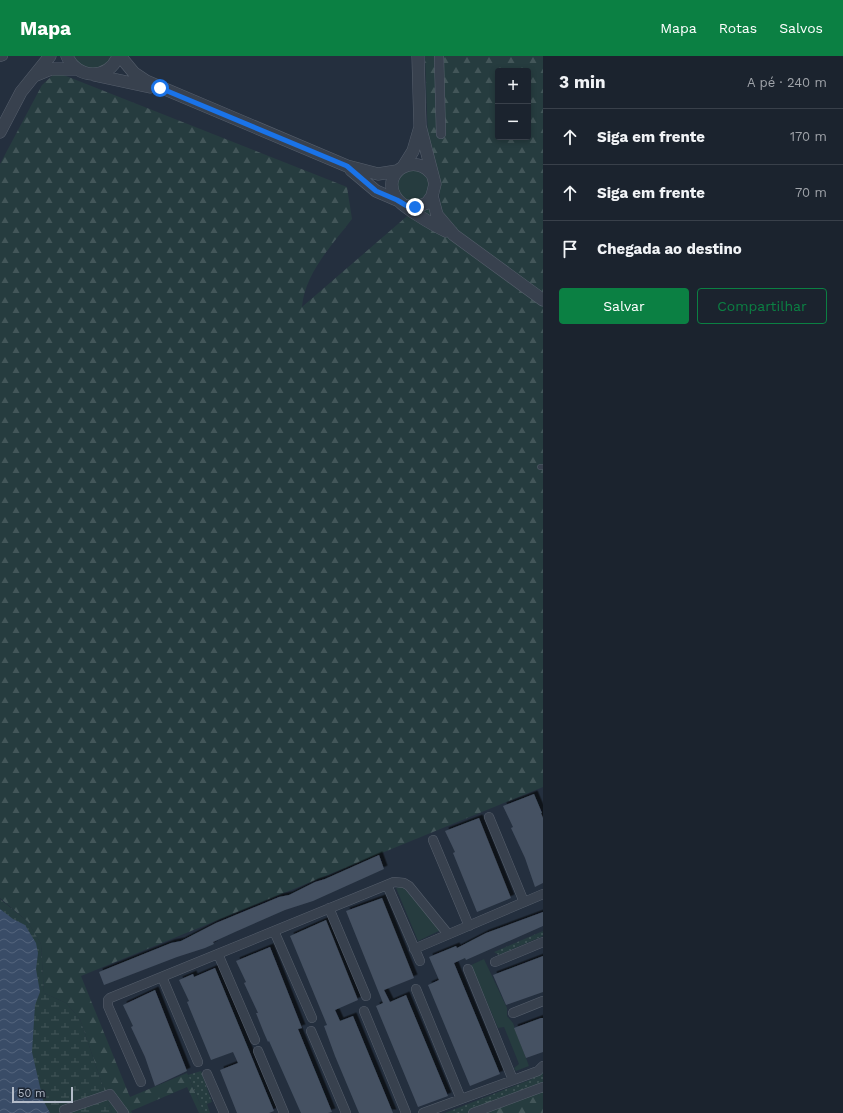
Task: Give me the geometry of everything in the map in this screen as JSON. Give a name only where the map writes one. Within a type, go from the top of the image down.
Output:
[{"type":"street","points":[[0,132],[13,104],[31,78],[50,56]]},
{"type":"street","points":[[67,56],[76,69]]},
{"type":"street","points":[[94,75],[110,68],[119,56],[134,73],[160,88],[347,166],[378,174],[418,164],[427,169],[433,176]]},
{"type":"street","points":[[418,56],[420,126],[435,184],[432,196],[436,215],[454,235]]},
{"type":"street","points":[[439,56],[441,134]]},
{"type":"street","points":[[31,78],[51,69],[76,69],[89,74],[160,88]]},
{"type":"street","points":[[402,203],[392,185],[400,169],[413,151],[420,126]]},
{"type":"street","points":[[347,166],[376,191],[402,203],[432,224],[454,235],[543,300]]},
{"type":"street","points":[[402,203],[419,206],[432,196]]},
{"type":"street","points":[[489,817],[524,902]]},
{"type":"street","points":[[432,840],[469,926]]},
{"type":"street","points":[[141,1082],[108,1006],[108,1000],[329,908],[399,881],[409,886],[448,934]]},
{"type":"street","points":[[387,885],[420,961]]},
{"type":"street","points":[[414,949],[543,894]]},
{"type":"street","points":[[329,908],[366,996]]},
{"type":"street","points":[[274,931],[312,1018]]},
{"type":"street","points":[[495,962],[543,942]]},
{"type":"street","points":[[218,954],[255,1040]]},
{"type":"street","points":[[468,969],[513,1080]]},
{"type":"street","points":[[162,977],[198,1062]]},
{"type":"street","points":[[416,989],[461,1099]]},
{"type":"street","points":[[513,1013],[543,1001]]},
{"type":"street","points":[[364,1011],[406,1113]]},
{"type":"street","points":[[311,1032],[346,1113]]},
{"type":"street","points":[[258,1051],[284,1113]]},
{"type":"street","points":[[424,1113],[538,1071],[543,1066]]},
{"type":"street","points":[[207,1074],[224,1113]]},
{"type":"street","points":[[473,1113],[543,1087]]},
{"type":"street","points":[[64,1110],[110,1094],[124,1113]]},
{"type":"green space","points":[[72,56],[114,56],[103,68],[84,69]]},
{"type":"green space","points":[[425,56],[543,56],[543,787],[81,976],[130,1097],[187,1073],[204,1113],[199,1113],[187,1087],[131,1111],[132,1113],[112,1113],[80,1019],[66,1003],[44,993],[41,944],[28,922],[0,898],[0,164],[42,85],[53,75],[61,74],[347,187],[352,219],[328,249],[314,271],[304,295],[302,307],[428,198],[441,209],[437,169],[428,139]]},
{"type":"green space","points":[[411,168],[428,175],[432,192],[415,205],[399,197],[398,180]]},
{"type":"green space","points":[[403,887],[441,930],[418,941],[396,888]]},
{"type":"green space","points":[[0,899],[28,922],[41,944],[44,993],[66,1003],[80,1019],[112,1113],[0,1113]]},
{"type":"green space","points":[[543,931],[543,936],[499,955],[494,952]]},
{"type":"green space","points":[[484,959],[507,1008],[507,1016],[513,1023],[529,1066],[516,1071],[514,1068],[519,1064],[504,1027],[498,1028],[471,965]]},
{"type":"green space","points":[[201,1071],[212,1102],[207,1104],[210,1113],[204,1113],[188,1075]]},
{"type":"green space","points":[[543,1071],[543,1081],[456,1113],[445,1113],[532,1079]]},
{"type":"green space","points":[[543,1078],[543,1113],[449,1113]]},
{"type":"water","points":[[0,909],[13,919],[25,925],[36,943],[38,953],[36,969],[40,992],[35,1005],[32,1052],[43,1100],[50,1113],[0,1113]]},
{"type":"building","points":[[534,794],[543,818],[543,883],[535,887],[525,858],[511,828],[513,827],[503,806]]},
{"type":"building","points":[[479,818],[511,898],[477,912],[453,853],[455,852],[445,831]]},
{"type":"building","points":[[379,855],[384,869],[313,901],[285,910],[235,932],[213,942],[214,944],[205,948],[104,985],[99,972],[171,943],[181,941],[216,923],[279,897],[289,895],[315,882]]},
{"type":"building","points":[[382,898],[414,978],[384,990],[390,1002],[406,995],[448,1096],[418,1107],[376,1006],[383,1003],[346,911]]},
{"type":"building","points":[[543,912],[543,926],[466,960],[465,958],[454,963],[500,1074],[470,1086],[428,985],[439,980],[429,957],[456,946],[457,948],[486,933]]},
{"type":"building","points":[[326,920],[358,1000],[335,1010],[340,1021],[353,1016],[393,1113],[359,1113],[324,1026],[327,1025],[290,936]]},
{"type":"building","points":[[270,947],[302,1028],[298,1029],[332,1112],[301,1113],[264,1033],[256,1013],[258,1013],[244,983],[246,982],[236,961]]},
{"type":"building","points":[[543,956],[543,992],[506,1005],[493,975]]},
{"type":"building","points":[[215,968],[274,1111],[269,1113],[237,1113],[220,1070],[238,1063],[233,1052],[211,1060],[187,1002],[189,1001],[179,980],[193,974],[194,977]]},
{"type":"building","points":[[155,990],[187,1071],[155,1086],[145,1057],[131,1027],[133,1026],[123,1005]]},
{"type":"building","points":[[543,1018],[543,1052],[526,1058],[514,1028]]},
{"type":"route","points":[[160,88],[347,166],[376,191],[407,206],[415,207]]}]
